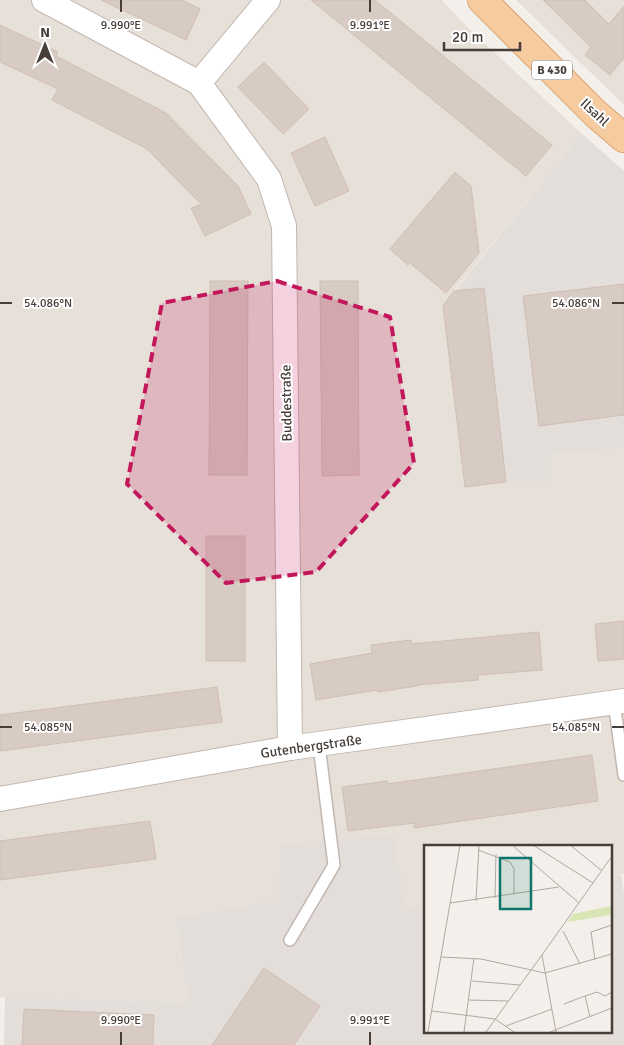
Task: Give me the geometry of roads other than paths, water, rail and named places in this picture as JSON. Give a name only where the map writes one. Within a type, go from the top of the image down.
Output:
[{"type":"main road","name":"Ilsahl","points":[[482,0],[596,114],[624,138]]},
{"type":"street","name":"Buddestraße","points":[[44,0],[199,83],[269,179],[284,226],[290,748]]},
{"type":"street","points":[[199,83],[268,0]]},
{"type":"street","name":"Gutenbergstraße","points":[[0,799],[290,748],[619,702]]},
{"type":"lane","points":[[619,702],[624,775]]},
{"type":"lane","points":[[290,940],[334,865],[320,745]]}]
